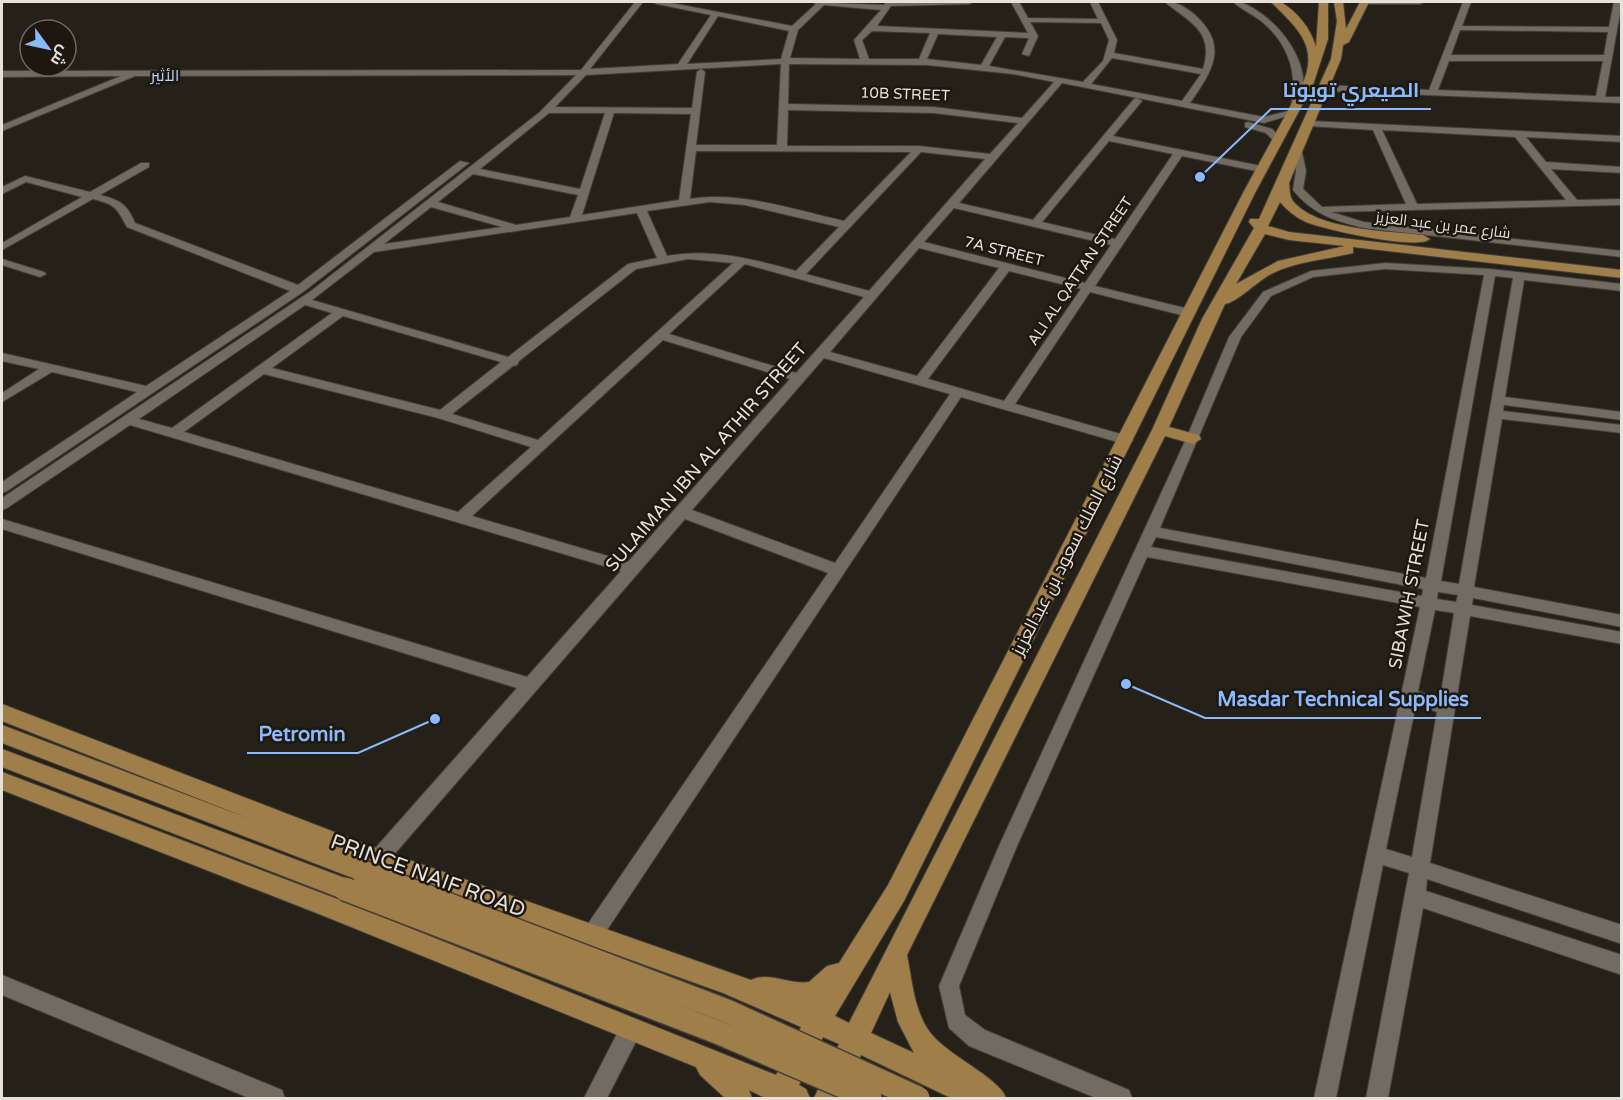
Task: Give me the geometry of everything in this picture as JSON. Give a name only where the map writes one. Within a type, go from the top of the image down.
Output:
[{"type":"main road","points":[[1275,2],[1292,14],[1308,35],[1314,58],[1302,117],[1254,216],[1253,220],[1262,228],[1289,236],[1418,245],[1622,274]]},
{"type":"main road","name":"شارع الملك سعود بن عبدالعزيز","points":[[827,1098],[895,954],[1160,430],[1209,319],[1262,228],[1311,124],[1306,97],[1320,61],[1325,32],[1324,2]]},
{"type":"main road","name":"شارع الملك سعود بن عبدالعزيز","points":[[786,1096],[818,1021],[896,892],[1261,169],[1277,139],[1336,59],[1342,21],[1338,2]]},
{"type":"main road","points":[[1336,59],[1364,2]]},
{"type":"main road","name":"شارع عمر بن عبد العزيز","points":[[1283,183],[1284,198],[1288,204],[1310,219],[1338,227],[1418,245],[1622,262]]},
{"type":"main road","points":[[1190,313],[1216,282],[1241,239],[1262,228]]},
{"type":"main road","points":[[1209,319],[1249,280],[1288,261],[1348,250],[1418,245]]},
{"type":"main road","points":[[1160,430],[1193,439]]},
{"type":"main road","name":"PRINCE NAIF ROAD","points":[[2,712],[362,874],[592,935],[726,981],[818,1021],[979,1098]]},
{"type":"main road","points":[[2,734],[362,874],[727,1011],[918,1098]]},
{"type":"main road","points":[[2,758],[362,874],[870,1098]]},
{"type":"main road","points":[[4,786],[332,908],[696,1055],[786,1096]]},
{"type":"main road","points":[[726,981],[807,996],[822,991],[896,892]]},
{"type":"main road","points":[[895,954],[904,1001],[915,1032],[933,1054],[993,1098]]},
{"type":"main road","points":[[696,1055],[733,1086],[739,1098]]},
{"type":"street","points":[[2,488],[147,390],[301,295],[370,249],[430,203],[547,110],[627,2]]},
{"type":"street","points":[[2,505],[129,420],[301,295],[530,113],[574,75],[639,2]]},
{"type":"street","points":[[657,2],[794,29]]},
{"type":"street","points":[[816,2],[889,4],[969,2]]},
{"type":"street","points":[[782,147],[786,65],[794,29],[823,2]]},
{"type":"street","points":[[1015,2],[1034,36]]},
{"type":"street","points":[[1086,84],[1107,62],[1113,40],[1094,2]]},
{"type":"street","points":[[1170,2],[1183,8],[1204,27],[1209,46],[1209,67],[1185,104]]},
{"type":"street","points":[[1236,2],[1270,26],[1285,41],[1294,55],[1306,97]]},
{"type":"street","points":[[1364,2],[1420,2]]},
{"type":"street","points":[[1432,93],[1467,2]]},
{"type":"street","points":[[1600,100],[1618,2]]},
{"type":"street","points":[[865,61],[858,39],[889,4]]},
{"type":"street","points":[[681,67],[716,13]]},
{"type":"street","points":[[1025,20],[1104,21]]},
{"type":"street","points":[[870,28],[1034,36]]},
{"type":"street","points":[[1457,28],[1613,30]]},
{"type":"street","points":[[922,62],[935,32]]},
{"type":"street","points":[[984,68],[1001,36]]},
{"type":"street","points":[[1026,54],[1034,36]]},
{"type":"street","points":[[1109,55],[1206,72]]},
{"type":"street","points":[[1445,58],[1608,58]]},
{"type":"street","points":[[2,74],[574,75],[681,67],[865,61],[922,62],[984,68],[1137,101],[1252,122],[1269,120],[1306,97],[1432,93],[1622,100]]},
{"type":"street","points":[[2,80],[121,81],[574,75],[701,72],[786,65],[928,69],[1086,84],[1185,104],[1252,122],[1269,131],[1277,139]]},
{"type":"street","points":[[684,202],[701,72]]},
{"type":"street","points":[[2,128],[135,74]]},
{"type":"street","name":"SULAIMAN IBN AL ATHIR STREET","points":[[362,874],[1058,83]]},
{"type":"street","points":[[1035,224],[1137,101]]},
{"type":"street","name":"10B STREET","points":[[784,107],[931,108],[980,112],[1024,121]]},
{"type":"street","points":[[575,219],[610,109]]},
{"type":"street","points":[[547,110],[696,111]]},
{"type":"street","points":[[2,118],[27,118]]},
{"type":"street","points":[[1311,124],[1622,139]]},
{"type":"street","points":[[1376,127],[1413,207]]},
{"type":"street","points":[[1518,134],[1574,203]]},
{"type":"street","points":[[1106,138],[1261,169]]},
{"type":"street","points":[[691,148],[919,149],[993,157]]},
{"type":"street","points":[[800,274],[919,149]]},
{"type":"street","points":[[1297,152],[1301,171],[1298,190],[1315,209],[1364,225],[1622,254]]},
{"type":"street","name":"ALI AL QATTAN STREET","points":[[1007,406],[1178,154]]},
{"type":"street","points":[[2,247],[145,165]]},
{"type":"street","points":[[1542,165],[1622,170]]},
{"type":"street","points":[[471,171],[584,193]]},
{"type":"street","points":[[2,191],[25,179],[115,202],[124,209],[131,225],[341,312],[513,362]]},
{"type":"street","points":[[370,249],[710,199],[745,202],[846,225]]},
{"type":"street","points":[[1315,209],[1622,202]]},
{"type":"street","points":[[430,203],[518,227]]},
{"type":"street","points":[[951,204],[1117,243]]},
{"type":"street","points":[[641,209],[663,259]]},
{"type":"street","name":"7A STREET","points":[[916,244],[1190,313]]},
{"type":"street","points":[[442,415],[513,362],[633,266],[663,259],[714,256],[743,260],[800,274],[872,295]]},
{"type":"street","points":[[461,518],[743,260]]},
{"type":"street","points":[[2,262],[40,274]]},
{"type":"street","points":[[1121,1098],[977,1038],[957,1021],[949,986],[1008,846],[1193,439],[1235,337],[1267,294],[1311,274],[1384,266],[1490,272],[1622,288]]},
{"type":"street","points":[[920,381],[1006,267]]},
{"type":"street","name":"SIBAWIH STREET","points":[[1325,1098],[1432,585],[1490,272]]},
{"type":"street","points":[[1377,1098],[1415,896],[1519,275]]},
{"type":"street","points":[[174,433],[341,312]]},
{"type":"street","points":[[660,335],[799,378]]},
{"type":"street","points":[[821,353],[1126,440]]},
{"type":"street","points":[[2,357],[147,390]]},
{"type":"street","points":[[2,398],[50,368]]},
{"type":"street","points":[[264,370],[442,415],[540,445]]},
{"type":"street","points":[[592,935],[958,392]]},
{"type":"street","points":[[1497,407],[1622,416]]},
{"type":"street","points":[[1497,407],[1529,418],[1622,429]]},
{"type":"street","points":[[129,420],[632,569]]},
{"type":"street","points":[[682,512],[837,570]]},
{"type":"street","points":[[2,524],[530,685]]},
{"type":"street","points":[[1151,531],[1622,621]]},
{"type":"street","points":[[1142,551],[1622,638]]},
{"type":"street","points":[[1409,695],[1446,708]]},
{"type":"street","points":[[1377,854],[1622,935]]},
{"type":"street","points":[[1415,896],[1622,965]]},
{"type":"street","points":[[2,985],[274,1098]]},
{"type":"street","points":[[595,1098],[631,1030]]},
{"type":"place","name":"الصيعري تويوتا","points":[[1200,177]]},
{"type":"place","name":"Masdar Technical Supplies","points":[[1126,684]]},
{"type":"place","name":"Petromin","points":[[435,719]]},
{"type":"district","name":"الأثير","points":[[165,76]]}]
